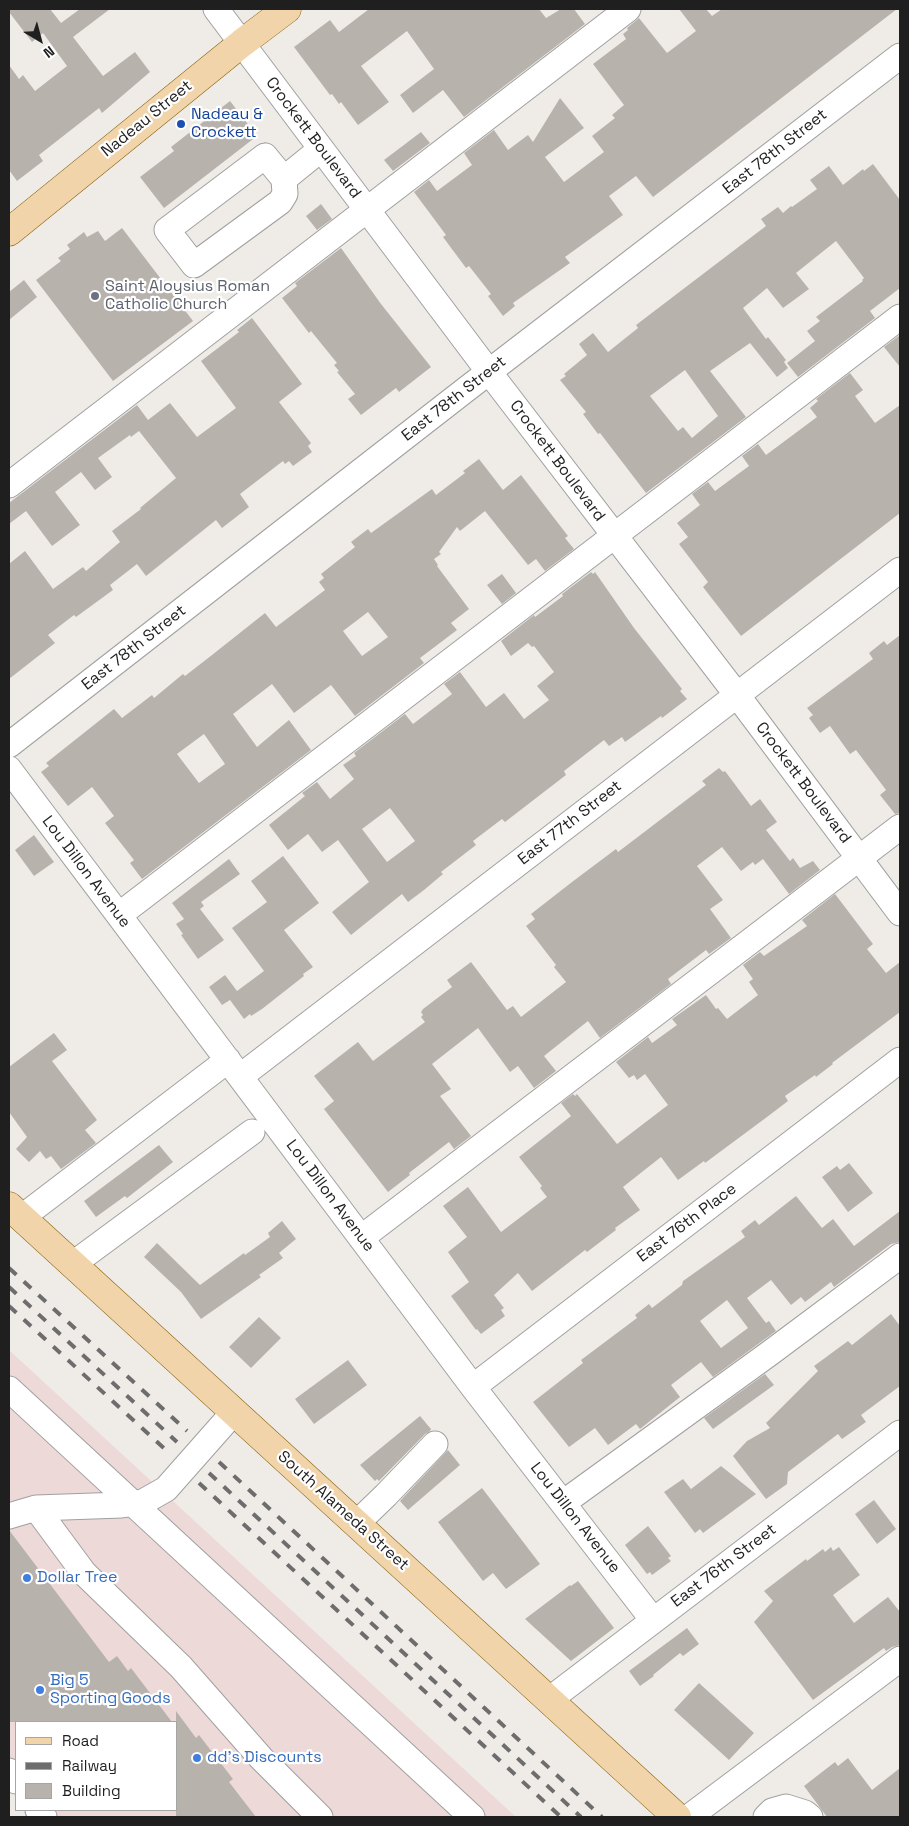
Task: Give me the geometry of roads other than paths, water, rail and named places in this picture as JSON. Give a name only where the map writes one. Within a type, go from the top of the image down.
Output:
[{"type":"main road","name":"Nadeau Street","points":[[12,223],[288,9]]},
{"type":"main road","name":"South Alameda Street","points":[[15,1212],[677,1817]]},
{"type":"street","name":"Crockett Boulevard","points":[[216,9],[900,913]]},
{"type":"street","points":[[9,484],[628,9]]},
{"type":"street","name":"East 78th Street","points":[[9,745],[900,56]]},
{"type":"street","points":[[284,179],[321,149]]},
{"type":"street","points":[[265,156],[284,179],[285,194],[280,202],[194,265],[167,230],[265,156]]},
{"type":"street","points":[[119,915],[900,316]]},
{"type":"street","name":"East 77th Street","points":[[15,1212],[234,1068],[736,695],[900,570]]},
{"type":"street","name":"Lou Dillon Avenue","points":[[9,770],[473,1387],[653,1620]]},
{"type":"street","points":[[361,1238],[900,827]]},
{"type":"street","name":"East 76th Place","points":[[473,1387],[900,1060]]},
{"type":"street","points":[[73,1264],[252,1132]]},
{"type":"street","points":[[563,1503],[900,1256]]},
{"type":"street","points":[[9,1388],[472,1817]]},
{"type":"street","points":[[9,1516],[36,1508],[143,1502],[166,1489],[234,1412]]},
{"type":"street","name":"East 76th Street","points":[[549,1700],[900,1433]]},
{"type":"street","points":[[356,1524],[436,1444]]},
{"type":"street","points":[[36,1508],[84,1573],[181,1668],[261,1758],[320,1817]]},
{"type":"street","points":[[689,1817],[900,1659]]},
{"type":"street","points":[[766,1817],[772,1812],[786,1807],[805,1813],[810,1817]]},
{"type":"railway","points":[[9,1268],[187,1431]]},
{"type":"railway","points":[[9,1287],[177,1442]]},
{"type":"railway","points":[[9,1306],[167,1451]]},
{"type":"railway","points":[[219,1462],[602,1817]]},
{"type":"railway","points":[[209,1473],[581,1817]]},
{"type":"railway","points":[[199,1483],[561,1817]]},
{"type":"place","name":"Nadeau & Crockett","points":[[181,124]]},
{"type":"place","name":"Saint Aloysius Roman Catholic Church","points":[[95,296]]},
{"type":"place","name":"Dollar Tree","points":[[27,1578]]},
{"type":"place","name":"Big 5 Sporting Goods","points":[[40,1690]]},
{"type":"place","name":"dd's Discounts","points":[[197,1758]]}]
